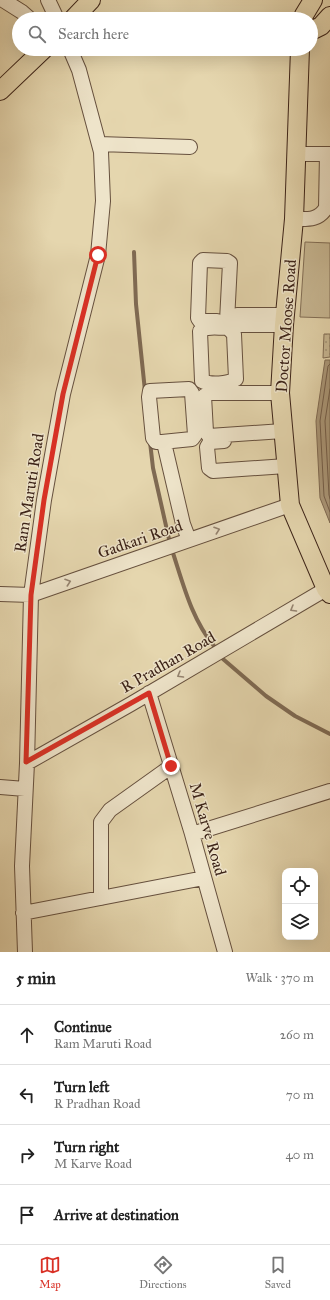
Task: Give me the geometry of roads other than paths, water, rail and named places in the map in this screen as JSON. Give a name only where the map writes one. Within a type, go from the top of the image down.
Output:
[{"type":"main road","points":[[80,12],[91,0]]},
{"type":"main road","points":[[306,12],[314,0]]},
{"type":"main road","points":[[318,28],[330,16]]},
{"type":"main road","points":[[0,91],[37,56]]},
{"type":"main road","name":"Doctor Moose Road","points":[[300,56],[295,154],[294,219],[280,393],[290,505],[328,592]]},
{"type":"street","points":[[3,0],[22,12]]},
{"type":"street","points":[[48,0],[54,12]]},
{"type":"street","name":"Ram Maruti Road","points":[[25,952],[22,866],[31,595],[44,500],[63,394],[98,255],[103,201],[101,152],[73,56]]},
{"type":"street","points":[[99,144],[190,147]]},
{"type":"street","points":[[294,219],[316,218],[323,214],[326,208],[328,154],[295,154]]},
{"type":"street","points":[[232,322],[230,263],[227,261],[203,260],[200,263],[198,318],[200,321],[232,322],[285,320]]},
{"type":"street","points":[[232,322],[237,283]]},
{"type":"street","points":[[164,444],[192,439],[195,435],[192,393],[189,389],[150,391],[149,397],[153,438],[156,442],[164,444],[202,442]]},
{"type":"street","points":[[280,393],[209,393],[204,396],[206,432],[209,436],[283,435]]},
{"type":"street","points":[[283,435],[210,442],[207,447],[209,468],[213,471],[286,466]]},
{"type":"street","points":[[164,444],[188,540]]},
{"type":"street","name":"Gadkari Road","points":[[0,594],[31,595],[290,505]]},
{"type":"street","name":"R Pradhan Road","points":[[26,762],[328,592]]},
{"type":"street","name":"M Karve Road","points":[[149,693],[192,834],[225,952]]},
{"type":"street","points":[[102,898],[101,822],[110,810],[166,770]]},
{"type":"street","points":[[0,788],[25,789]]},
{"type":"street","points":[[192,834],[330,791]]},
{"type":"street","points":[[23,913],[204,878]]},
{"type":"water","points":[[325,360],[330,360],[330,523],[320,498],[316,421]]},
{"type":"waterway","points":[[134,252],[136,304],[145,391]]},
{"type":"waterway","points":[[150,442],[153,468],[169,539]]},
{"type":"waterway","points":[[172,550],[188,600],[199,624],[214,646]]},
{"type":"waterway","points":[[223,659],[266,696],[295,716],[330,734]]}]
